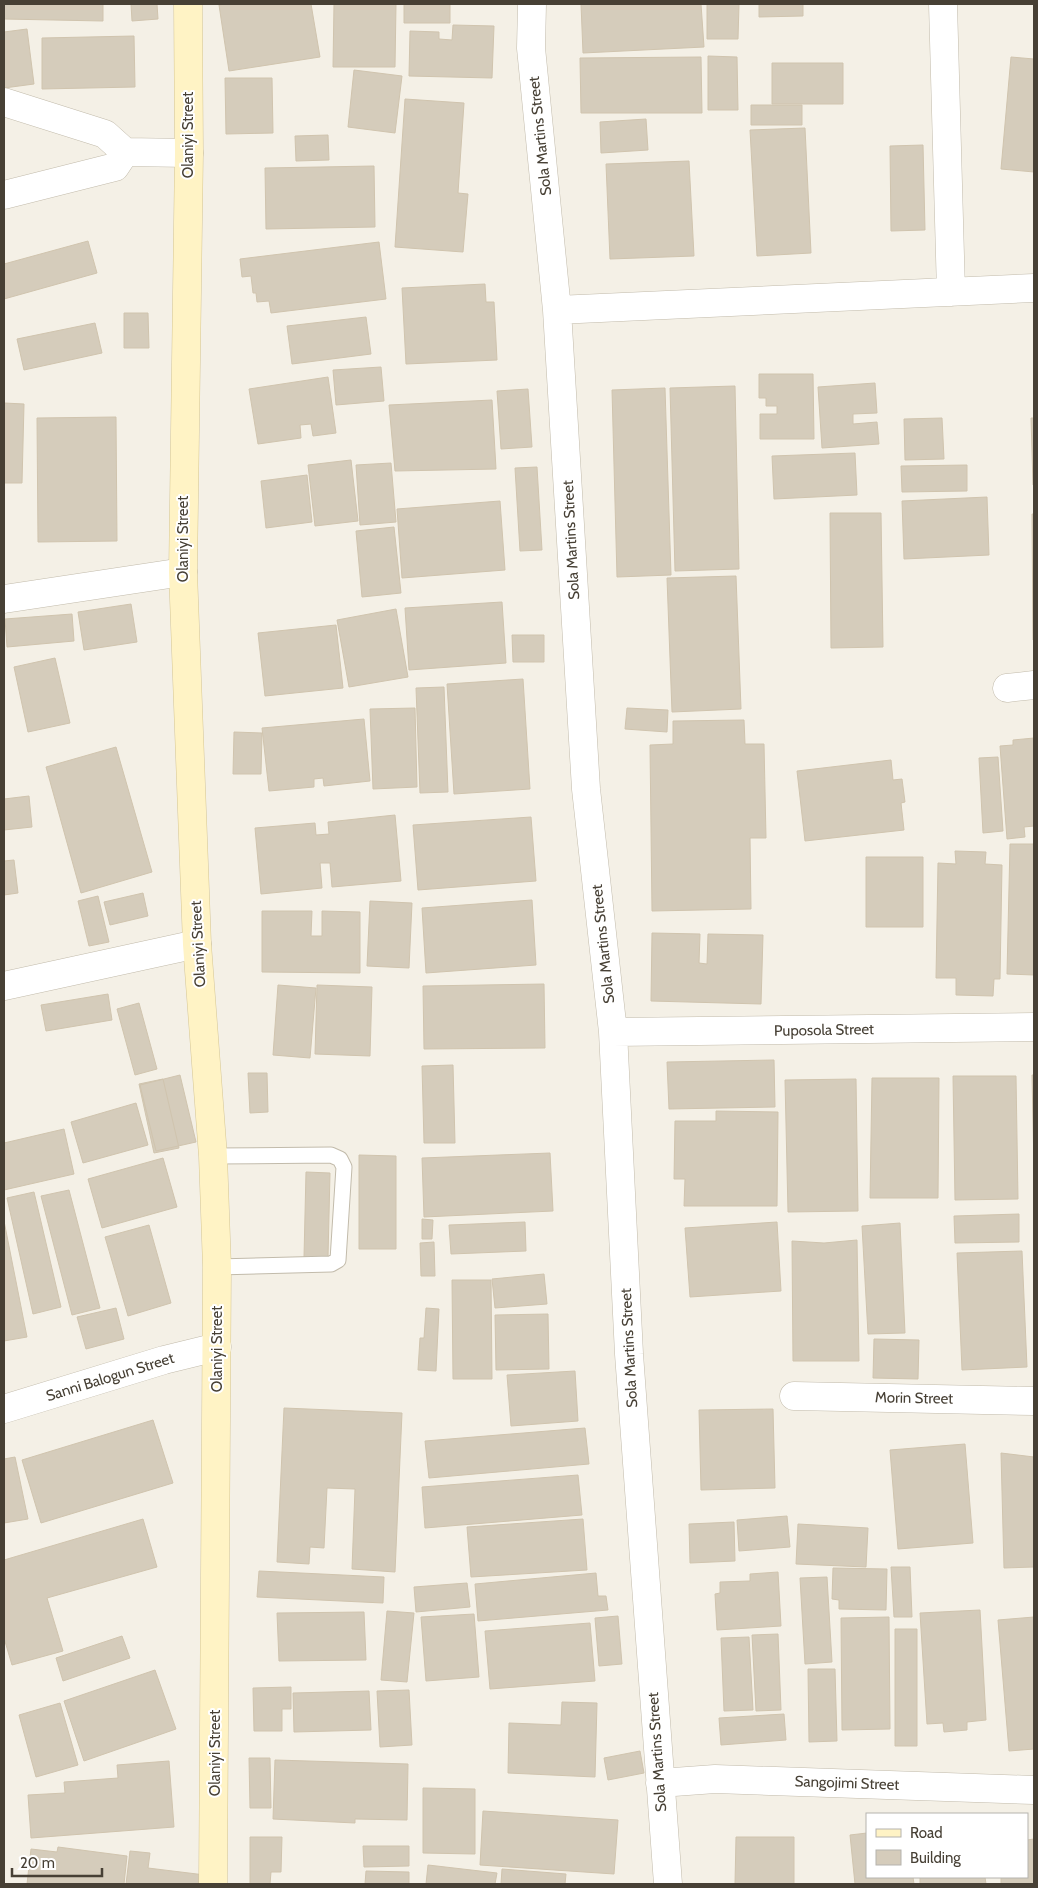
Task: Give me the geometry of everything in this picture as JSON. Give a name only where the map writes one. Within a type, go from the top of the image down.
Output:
[{"type":"street","name":"Olaniyi Street","points":[[188,4],[189,153],[182,572],[197,944],[213,1156],[217,1267],[213,1884]]},
{"type":"street","name":"Sola Martins Street","points":[[532,4],[531,48],[557,310],[586,789],[613,1032],[629,1354],[668,1884]]},
{"type":"street","points":[[943,4],[952,292]]},
{"type":"street","points":[[4,102],[105,134],[125,152],[189,153]]},
{"type":"street","points":[[4,195],[115,167],[125,152]]},
{"type":"street","points":[[557,310],[1034,288]]},
{"type":"street","points":[[4,598],[182,572]]},
{"type":"street","points":[[1007,688],[1034,685]]},
{"type":"street","points":[[4,986],[197,944]]},
{"type":"street","name":"Puposola Street","points":[[613,1032],[1034,1027]]},
{"type":"street","name":"Sanni Balogun Street","points":[[4,1409],[164,1360],[217,1346]]},
{"type":"street","name":"Morin Street","points":[[794,1396],[1034,1401]]},
{"type":"street","name":"Sangojimi Street","points":[[660,1783],[715,1779],[1034,1790]]},
{"type":"lane","points":[[213,1156],[331,1155],[340,1158],[344,1167],[338,1260],[331,1264],[217,1267]]},
{"type":"building","points":[[4,4],[103,4],[103,21],[4,19]]},
{"type":"building","points":[[131,4],[157,4],[158,19],[132,21]]},
{"type":"building","points":[[311,4],[320,57],[229,71],[219,5]]},
{"type":"building","points":[[334,4],[396,4],[395,67],[333,67]]},
{"type":"building","points":[[404,4],[450,4],[450,23],[404,23]]},
{"type":"building","points":[[581,4],[701,4],[704,47],[583,53]]},
{"type":"building","points":[[707,4],[739,4],[738,39],[707,39]]},
{"type":"building","points":[[759,4],[803,4],[803,16],[759,17]]},
{"type":"building","points":[[453,25],[494,26],[492,78],[409,76],[410,31],[439,32],[439,39],[452,40]]},
{"type":"building","points":[[27,29],[34,84],[4,88],[4,32]]},
{"type":"building","points":[[134,36],[135,87],[42,89],[42,38]]},
{"type":"building","points":[[708,56],[737,57],[738,110],[708,110]]},
{"type":"building","points":[[701,57],[702,113],[581,113],[580,58]]},
{"type":"building","points":[[1011,57],[1034,59],[1034,172],[1001,169]]},
{"type":"building","points":[[772,63],[843,63],[843,104],[772,104]]},
{"type":"building","points":[[354,70],[402,76],[395,133],[348,127]]},
{"type":"building","points":[[225,78],[272,78],[273,133],[226,134]]},
{"type":"building","points":[[405,99],[464,103],[458,193],[468,194],[463,252],[395,247]]},
{"type":"building","points":[[751,105],[802,105],[802,125],[751,125]]},
{"type":"building","points":[[646,119],[648,150],[601,153],[600,122]]},
{"type":"building","points":[[805,128],[811,253],[757,256],[750,130]]},
{"type":"building","points":[[328,135],[329,160],[296,161],[295,136]]},
{"type":"building","points":[[923,145],[925,230],[891,231],[890,146]]},
{"type":"building","points":[[689,161],[694,256],[610,259],[606,164]]},
{"type":"building","points":[[374,166],[375,227],[266,229],[265,168]]},
{"type":"building","points":[[88,241],[97,273],[4,299],[4,264]]},
{"type":"building","points":[[379,242],[386,299],[271,313],[269,301],[257,302],[256,293],[253,293],[251,276],[242,277],[240,259]]},
{"type":"building","points":[[485,284],[486,302],[494,302],[497,360],[406,364],[402,288]]},
{"type":"building","points":[[124,313],[148,313],[149,348],[124,348]]},
{"type":"building","points":[[366,317],[371,354],[292,364],[287,326]]},
{"type":"building","points":[[95,323],[102,353],[24,370],[17,339]]},
{"type":"building","points":[[381,367],[384,401],[336,405],[333,370]]},
{"type":"building","points":[[759,374],[813,374],[814,439],[760,439],[760,414],[777,414],[777,406],[766,406],[766,398],[759,398]]},
{"type":"building","points":[[328,377],[336,433],[313,436],[311,424],[300,425],[301,438],[258,444],[249,389]]},
{"type":"building","points":[[875,383],[877,413],[853,414],[853,424],[877,422],[879,444],[822,448],[818,387]]},
{"type":"building","points":[[735,386],[739,569],[675,571],[670,388]]},
{"type":"building","points":[[665,388],[671,575],[617,577],[612,390]]},
{"type":"building","points":[[528,389],[532,447],[501,449],[497,391]]},
{"type":"building","points":[[492,400],[496,469],[395,471],[389,405]]},
{"type":"building","points":[[4,403],[24,404],[22,483],[4,483]]},
{"type":"building","points":[[116,417],[117,541],[38,542],[37,418]]},
{"type":"building","points":[[942,418],[944,459],[905,460],[904,419]]},
{"type":"building","points":[[1031,418],[1034,418],[1034,485],[1033,485]]},
{"type":"building","points":[[855,453],[857,495],[774,499],[772,456]]},
{"type":"building","points":[[351,460],[358,521],[315,526],[308,465]]},
{"type":"building","points":[[391,463],[396,522],[360,525],[356,465]]},
{"type":"building","points":[[967,465],[967,491],[902,492],[901,466]]},
{"type":"building","points":[[537,467],[542,550],[520,551],[515,468]]},
{"type":"building","points":[[307,475],[312,522],[266,528],[261,481]]},
{"type":"building","points":[[987,497],[989,555],[904,559],[902,501]]},
{"type":"building","points":[[500,501],[505,570],[402,578],[397,509]]},
{"type":"building","points":[[830,513],[881,513],[883,647],[831,648]]},
{"type":"building","points":[[1032,514],[1034,514],[1034,640],[1033,640]]},
{"type":"building","points":[[394,527],[401,593],[362,597],[356,531]]},
{"type":"building","points":[[736,576],[741,709],[672,712],[667,578]]},
{"type":"building","points":[[502,602],[506,663],[409,670],[405,608]]},
{"type":"building","points":[[131,604],[137,642],[84,650],[78,612]]},
{"type":"building","points":[[396,609],[408,677],[349,687],[337,620]]},
{"type":"building","points":[[72,614],[74,641],[7,647],[5,619]]},
{"type":"building","points":[[336,625],[343,688],[265,696],[258,633]]},
{"type":"building","points":[[512,635],[544,635],[544,662],[513,662]]},
{"type":"building","points":[[55,658],[70,723],[28,732],[14,667]]},
{"type":"building","points":[[523,679],[530,789],[454,794],[447,684]]},
{"type":"building","points":[[444,687],[448,792],[420,793],[416,688]]},
{"type":"building","points":[[415,708],[417,787],[373,789],[370,709]]},
{"type":"building","points":[[627,708],[668,710],[667,732],[625,729]]},
{"type":"building","points":[[364,719],[370,781],[324,786],[323,778],[314,779],[314,787],[269,791],[262,728]]},
{"type":"building","points":[[744,720],[745,744],[764,744],[766,838],[750,838],[751,909],[652,911],[650,745],[673,744],[673,721]]},
{"type":"building","points":[[234,732],[262,733],[261,774],[233,774]]},
{"type":"building","points":[[1034,738],[1034,826],[1024,827],[1025,837],[1007,839],[1000,746],[1013,745],[1013,740]]},
{"type":"building","points":[[116,747],[152,872],[81,893],[46,767]]},
{"type":"building","points":[[998,757],[1003,831],[983,833],[979,758]]},
{"type":"building","points":[[891,760],[893,780],[902,779],[905,802],[901,803],[904,830],[805,841],[797,771]]},
{"type":"building","points":[[29,796],[32,827],[4,830],[4,799]]},
{"type":"building","points":[[395,815],[401,881],[332,887],[330,863],[320,863],[322,888],[261,894],[255,828],[315,823],[316,835],[329,834],[328,822]]},
{"type":"building","points":[[531,817],[536,881],[418,890],[413,825]]},
{"type":"building","points":[[1010,844],[1034,844],[1034,975],[1007,974]]},
{"type":"building","points":[[955,851],[986,852],[985,864],[1002,865],[1000,979],[994,979],[993,996],[956,995],[956,978],[936,978],[938,863],[956,864]]},
{"type":"building","points":[[866,857],[923,857],[923,927],[866,927]]},
{"type":"building","points":[[14,860],[18,893],[4,895],[4,861]]},
{"type":"building","points":[[143,893],[148,916],[110,925],[104,902]]},
{"type":"building","points":[[98,896],[109,942],[89,946],[78,901]]},
{"type":"building","points":[[532,900],[536,965],[426,973],[422,908]]},
{"type":"building","points":[[370,901],[412,903],[409,968],[367,966]]},
{"type":"building","points":[[262,911],[312,911],[311,936],[322,936],[322,911],[360,912],[360,973],[262,972]]},
{"type":"building","points":[[652,933],[700,934],[699,963],[707,964],[708,934],[763,935],[761,1004],[651,1001]]},
{"type":"building","points":[[544,984],[545,1048],[424,1049],[423,986]]},
{"type":"building","points":[[278,985],[316,988],[310,1058],[273,1055]]},
{"type":"building","points":[[317,985],[372,987],[370,1056],[315,1054]]},
{"type":"building","points":[[108,994],[112,1020],[46,1031],[41,1005]]},
{"type":"building","points":[[139,1003],[157,1069],[135,1075],[117,1009]]},
{"type":"building","points":[[774,1060],[775,1107],[669,1109],[667,1062]]},
{"type":"building","points":[[453,1065],[455,1143],[424,1143],[422,1066]]},
{"type":"building","points":[[248,1073],[267,1073],[268,1112],[250,1113]]},
{"type":"building","points":[[180,1075],[196,1142],[156,1151],[140,1085]]},
{"type":"building","points":[[1032,1075],[1034,1075],[1034,1167]]},
{"type":"building","points":[[953,1076],[1016,1076],[1018,1199],[955,1200]]},
{"type":"building","points":[[872,1078],[939,1078],[938,1198],[870,1198]]},
{"type":"building","points":[[163,1079],[179,1148],[154,1153],[139,1084]]},
{"type":"building","points":[[856,1079],[858,1211],[788,1212],[785,1080]]},
{"type":"building","points":[[136,1103],[148,1145],[83,1163],[71,1122]]},
{"type":"building","points":[[716,1111],[778,1112],[777,1206],[684,1206],[685,1179],[674,1179],[675,1121],[716,1121]]},
{"type":"building","points":[[64,1129],[74,1174],[4,1190],[4,1143]]},
{"type":"building","points":[[550,1153],[553,1211],[424,1217],[422,1158]]},
{"type":"building","points":[[359,1155],[396,1156],[396,1249],[359,1249]]},
{"type":"building","points":[[163,1158],[177,1207],[102,1228],[88,1179]]},
{"type":"building","points":[[306,1172],[330,1173],[328,1257],[304,1257]]},
{"type":"building","points":[[69,1190],[100,1308],[72,1315],[41,1196]]},
{"type":"building","points":[[34,1192],[61,1307],[33,1314],[7,1198]]},
{"type":"building","points":[[1019,1214],[1019,1242],[955,1243],[954,1216]]},
{"type":"building","points":[[422,1219],[433,1220],[432,1239],[422,1239]]},
{"type":"building","points":[[4,1221],[27,1337],[4,1341]]},
{"type":"building","points":[[525,1222],[526,1251],[451,1254],[449,1225]]},
{"type":"building","points":[[777,1222],[781,1291],[690,1297],[685,1228]]},
{"type":"building","points":[[900,1223],[905,1333],[868,1334],[862,1226]]},
{"type":"building","points":[[149,1225],[171,1303],[128,1316],[105,1237]]},
{"type":"building","points":[[857,1240],[859,1361],[793,1361],[792,1241],[824,1243]]},
{"type":"building","points":[[434,1242],[435,1276],[421,1276],[420,1243]]},
{"type":"building","points":[[1022,1251],[1027,1367],[962,1370],[957,1253]]},
{"type":"building","points":[[544,1274],[547,1304],[495,1308],[492,1279]]},
{"type":"building","points":[[452,1280],[491,1280],[492,1379],[453,1379]]},
{"type":"building","points":[[116,1308],[124,1339],[86,1349],[77,1317]]},
{"type":"building","points":[[426,1308],[439,1309],[436,1371],[418,1370],[420,1338],[424,1338]]},
{"type":"building","points":[[548,1314],[549,1369],[496,1370],[495,1315]]},
{"type":"building","points":[[874,1339],[919,1340],[918,1379],[873,1378]]},
{"type":"building","points":[[575,1371],[578,1421],[511,1426],[507,1375]]},
{"type":"building","points":[[284,1408],[402,1413],[395,1572],[352,1569],[355,1489],[327,1488],[324,1548],[310,1547],[309,1564],[277,1562]]},
{"type":"building","points":[[773,1409],[775,1488],[701,1490],[699,1410]]},
{"type":"building","points":[[153,1420],[173,1483],[41,1523],[22,1460]]},
{"type":"building","points":[[585,1428],[589,1464],[429,1478],[425,1441]]},
{"type":"building","points":[[965,1444],[973,1543],[898,1549],[890,1450]]},
{"type":"building","points":[[1001,1453],[1034,1457],[1034,1567],[1004,1568]]},
{"type":"building","points":[[15,1457],[28,1519],[4,1523],[4,1459]]},
{"type":"building","points":[[578,1475],[582,1515],[425,1528],[422,1487]]},
{"type":"building","points":[[787,1516],[790,1547],[739,1551],[737,1520]]},
{"type":"building","points":[[143,1519],[157,1567],[47,1598],[63,1651],[12,1665],[4,1638],[4,1560]]},
{"type":"building","points":[[583,1519],[587,1570],[471,1577],[467,1527]]},
{"type":"building","points":[[734,1522],[735,1561],[690,1563],[689,1524]]},
{"type":"building","points":[[798,1524],[868,1528],[866,1567],[796,1564]]},
{"type":"building","points":[[891,1567],[910,1567],[912,1617],[894,1617]]},
{"type":"building","points":[[833,1568],[887,1569],[886,1610],[839,1609],[839,1600],[832,1599]]},
{"type":"building","points":[[259,1571],[384,1577],[383,1603],[257,1597]]},
{"type":"building","points":[[778,1572],[781,1626],[717,1630],[715,1594],[720,1593],[720,1582],[750,1581],[750,1574]]},
{"type":"building","points":[[596,1573],[598,1596],[606,1596],[608,1610],[478,1621],[475,1584]]},
{"type":"building","points":[[827,1577],[832,1662],[805,1664],[800,1578]]},
{"type":"building","points":[[467,1583],[470,1607],[416,1612],[414,1587]]},
{"type":"building","points":[[980,1610],[986,1720],[967,1722],[967,1730],[944,1732],[943,1723],[927,1724],[920,1613]]},
{"type":"building","points":[[387,1611],[414,1613],[407,1682],[381,1680]]},
{"type":"building","points":[[364,1612],[366,1660],[279,1661],[277,1613]]},
{"type":"building","points":[[474,1614],[479,1677],[426,1681],[421,1617]]},
{"type":"building","points":[[618,1616],[622,1664],[599,1666],[595,1618]]},
{"type":"building","points":[[889,1617],[890,1729],[842,1730],[841,1618]]},
{"type":"building","points":[[1034,1617],[1034,1749],[1009,1751],[998,1620]]},
{"type":"building","points":[[590,1623],[595,1681],[490,1689],[485,1631]]},
{"type":"building","points":[[895,1629],[917,1629],[917,1746],[895,1746]]},
{"type":"building","points":[[778,1634],[781,1710],[756,1711],[752,1635]]},
{"type":"building","points":[[122,1636],[130,1658],[63,1681],[56,1658]]},
{"type":"building","points":[[749,1637],[753,1710],[724,1711],[721,1638]]},
{"type":"building","points":[[808,1669],[835,1669],[837,1741],[809,1742]]},
{"type":"building","points":[[155,1670],[176,1729],[84,1761],[64,1701]]},
{"type":"building","points":[[291,1687],[291,1709],[282,1709],[282,1731],[254,1731],[253,1688]]},
{"type":"building","points":[[409,1690],[412,1745],[380,1747],[377,1691]]},
{"type":"building","points":[[369,1691],[371,1730],[294,1732],[293,1693]]},
{"type":"building","points":[[562,1702],[597,1703],[595,1777],[508,1773],[509,1723],[561,1725]]},
{"type":"building","points":[[60,1703],[78,1765],[36,1777],[19,1715]]},
{"type":"building","points":[[784,1714],[786,1740],[721,1745],[719,1718]]},
{"type":"building","points":[[640,1751],[644,1773],[608,1780],[604,1758]]},
{"type":"building","points":[[249,1758],[270,1758],[271,1808],[250,1808]]},
{"type":"building","points":[[275,1760],[408,1764],[407,1820],[355,1819],[355,1823],[273,1819]]},
{"type":"building","points":[[169,1761],[174,1827],[31,1838],[28,1795],[65,1793],[64,1782],[118,1778],[117,1765]]},
{"type":"building","points":[[423,1788],[475,1789],[475,1854],[423,1853]]},
{"type":"building","points":[[483,1811],[618,1820],[614,1874],[480,1865]]},
{"type":"building","points":[[866,1833],[866,1878],[913,1878],[914,1884],[855,1884],[850,1835]]},
{"type":"building","points":[[250,1837],[282,1837],[281,1872],[271,1872],[270,1884],[250,1884]]},
{"type":"building","points":[[736,1837],[794,1837],[794,1884],[735,1884]]},
{"type":"building","points":[[1034,1839],[1034,1884],[1001,1884],[1001,1878],[1028,1878],[1028,1840]]},
{"type":"building","points":[[363,1846],[409,1846],[409,1866],[364,1867]]},
{"type":"building","points":[[58,1847],[127,1856],[124,1884],[27,1884],[31,1849],[57,1852]]},
{"type":"building","points":[[130,1851],[150,1853],[148,1868],[205,1875],[204,1884],[126,1884]]},
{"type":"building","points":[[428,1865],[497,1873],[495,1884],[426,1884]]},
{"type":"building","points":[[502,1869],[566,1874],[565,1884],[501,1884]]},
{"type":"building","points":[[366,1871],[409,1872],[409,1884],[365,1884]]},
{"type":"building","points":[[920,1878],[985,1878],[986,1884],[920,1884]]}]
